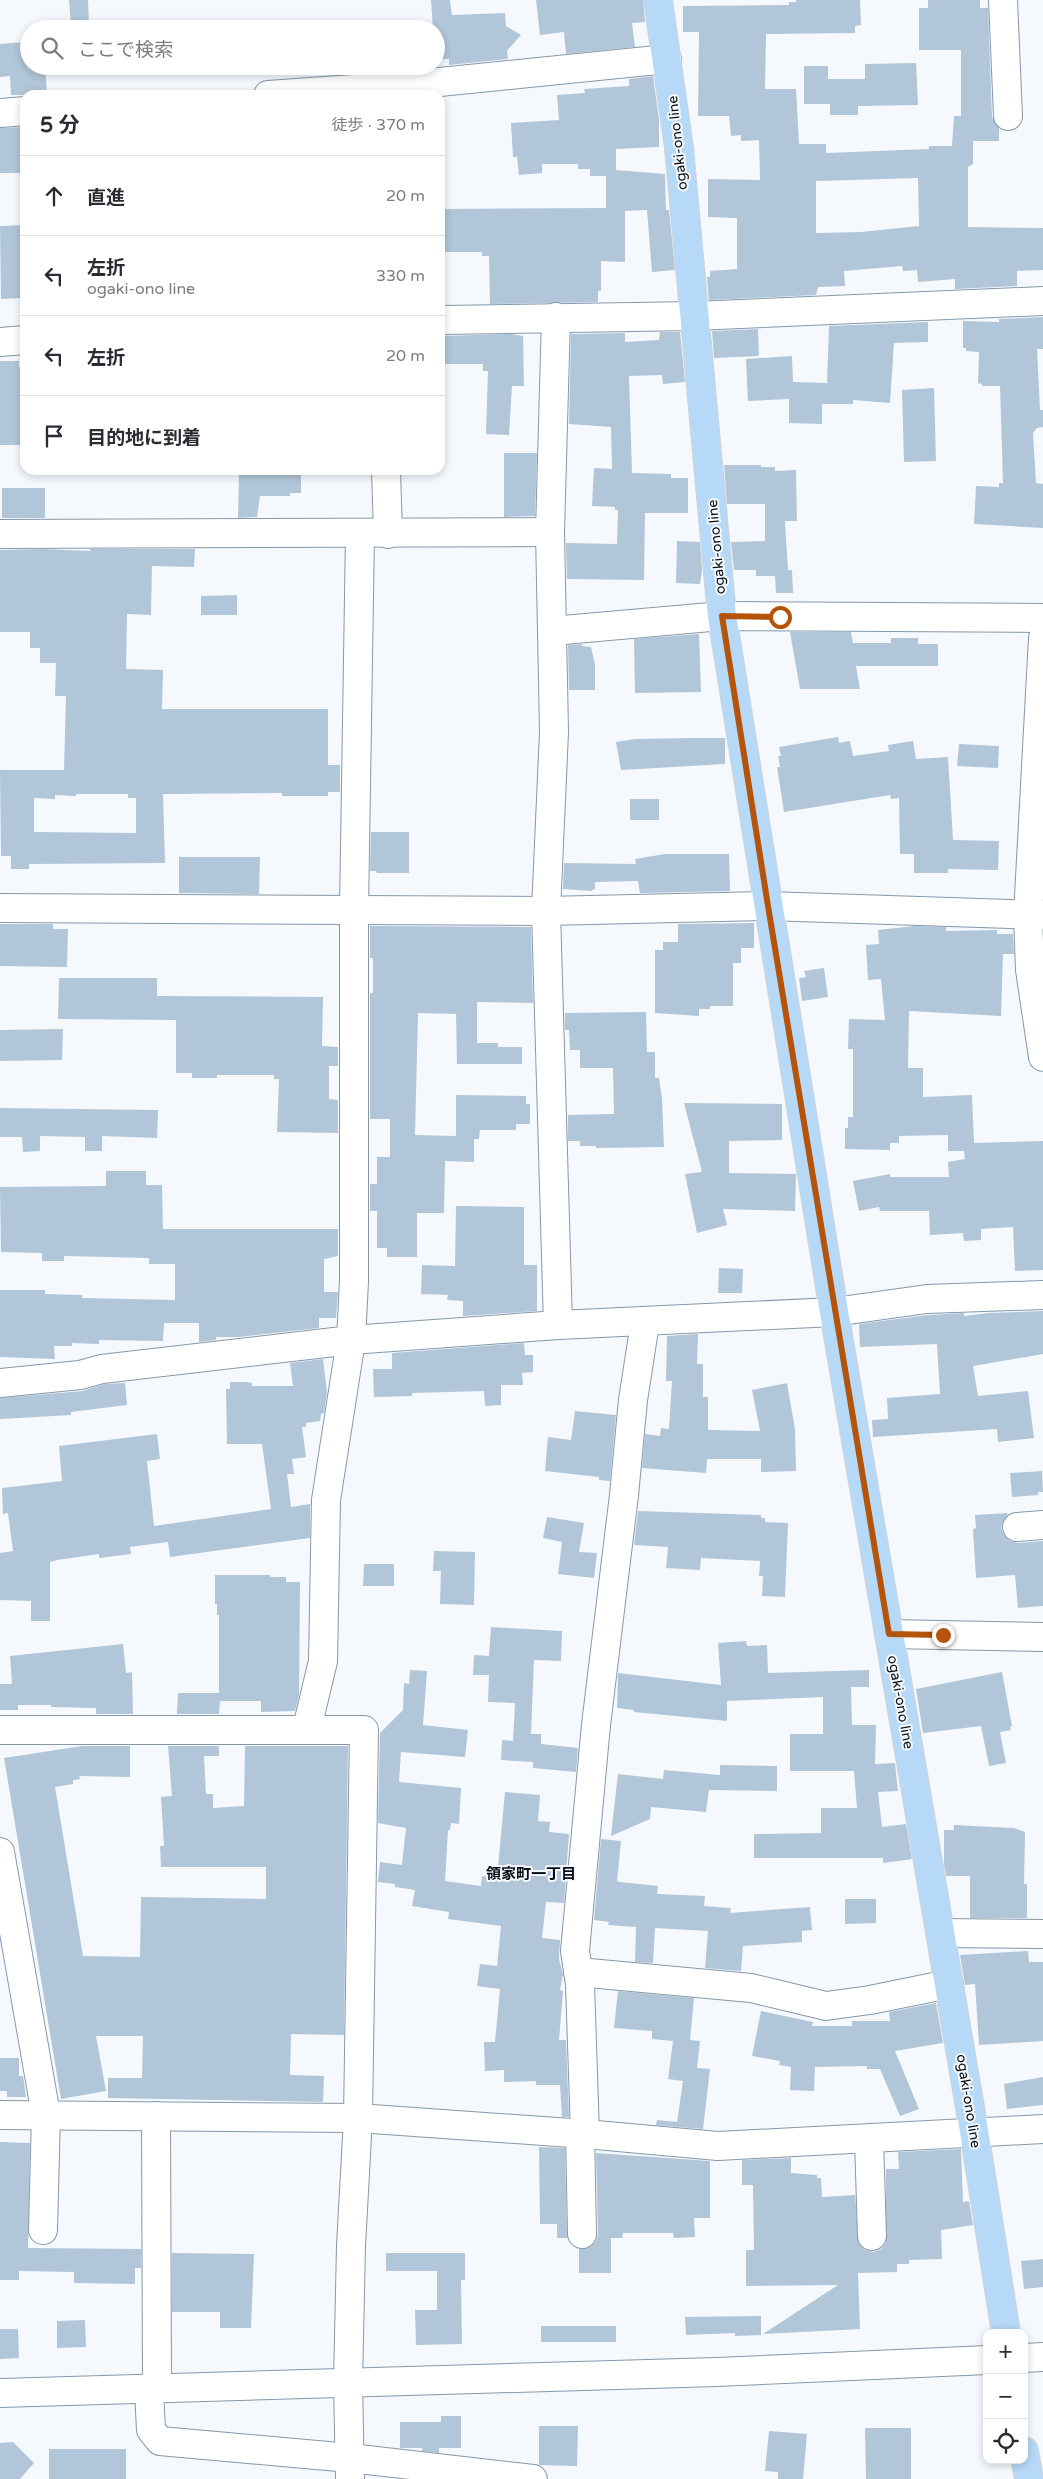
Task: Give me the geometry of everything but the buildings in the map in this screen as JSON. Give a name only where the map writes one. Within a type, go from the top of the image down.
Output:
[{"type":"main road","name":"ogaki-ono line","points":[[658,0],[679,148],[722,616],[834,1312],[941,1933],[1005,2329]]},
{"type":"main road","points":[[1026,2464],[1029,2479]]},
{"type":"street","points":[[1003,0],[1008,116]]},
{"type":"street","points":[[339,90],[410,85],[667,59]]},
{"type":"street","points":[[0,113],[20,111]]},
{"type":"street","points":[[445,320],[694,316],[1043,301]]},
{"type":"street","points":[[556,317],[550,532],[554,732],[546,911],[558,1325]]},
{"type":"street","points":[[0,342],[20,340]]},
{"type":"street","points":[[386,475],[388,534]]},
{"type":"street","points":[[0,534],[550,532]]},
{"type":"street","points":[[306,1728],[323,1661],[326,1500],[351,1340],[354,1281],[354,910],[360,534]]},
{"type":"street","points":[[552,631],[722,616],[1043,618]]},
{"type":"street","points":[[1043,638],[1036,915],[1030,970],[1043,1057]]},
{"type":"street","points":[[0,908],[546,911],[768,906],[1036,915]]},
{"type":"street","points":[[0,1383],[80,1375],[102,1369],[351,1340],[558,1325],[834,1312],[927,1299],[1043,1294]]},
{"type":"street","points":[[582,2234],[582,2133],[578,1972],[575,1951],[594,1744],[624,1495],[633,1400],[645,1322]]},
{"type":"street","points":[[889,1634],[1043,1637]]},
{"type":"street","points":[[0,1730],[306,1728],[364,1730],[358,2118],[351,2246],[348,2383],[350,2468]]},
{"type":"street","points":[[0,1852],[46,2115],[43,2230]]},
{"type":"street","points":[[941,1933],[1043,1934]]},
{"type":"street","points":[[578,1972],[751,1988],[826,2006],[870,2000],[949,1984]]},
{"type":"street","points":[[0,2115],[358,2118],[582,2133],[718,2146],[869,2139],[974,2131],[1043,2129]]},
{"type":"street","points":[[156,2116],[151,2430],[160,2441],[350,2468],[533,2479]]},
{"type":"street","points":[[869,2139],[872,2236]]},
{"type":"street","points":[[1028,2358],[1043,2357]]},
{"type":"street","points":[[0,2393],[717,2372],[983,2360]]},
{"type":"district","name":"領家町一丁目","points":[[531,1874]]},
{"type":"route","points":[[780,617],[722,616],[834,1312],[889,1634],[943,1635]]}]
